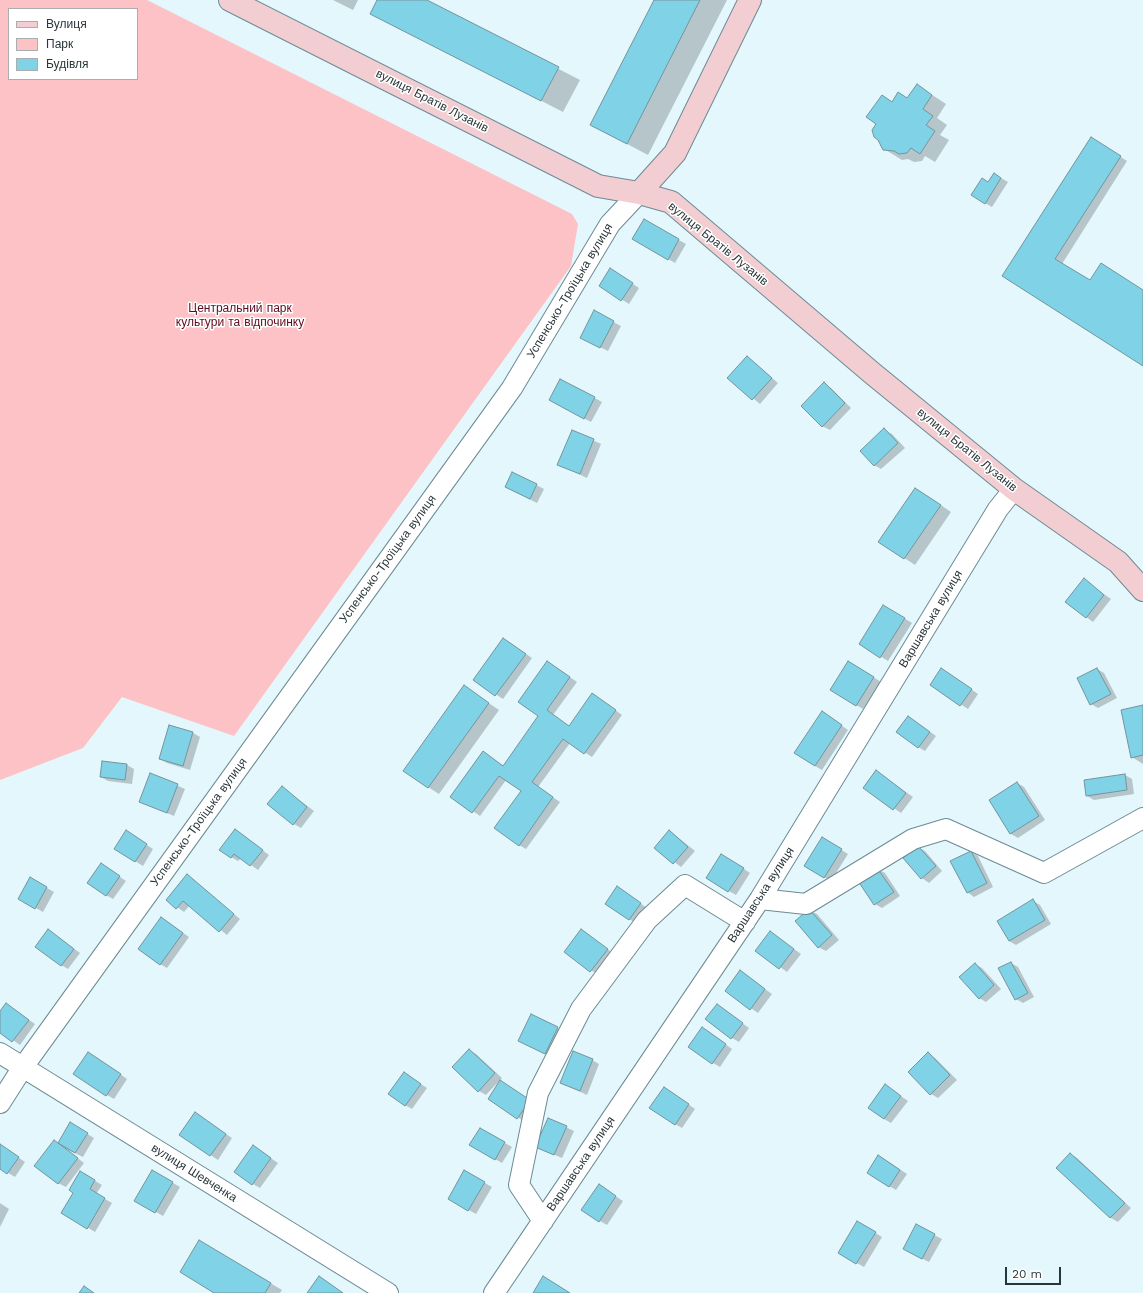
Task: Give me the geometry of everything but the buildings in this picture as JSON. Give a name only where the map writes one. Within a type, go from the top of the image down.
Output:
[{"type":"main road","name":"вулиця Братів Лузанів","points":[[230,0],[598,186],[639,193],[671,202],[872,373],[1014,489],[1118,562],[1143,590]]},
{"type":"main road","name":"Успенсько-Троїцька вулиця","points":[[639,193],[675,153],[750,0]]},
{"type":"street","name":"Успенсько-Троїцька вулиця","points":[[0,1104],[23,1067],[512,388],[610,224],[639,193]]},
{"type":"street","name":"Варшавська вулиця","points":[[494,1293],[760,899],[998,509],[1014,489]]},
{"type":"street","points":[[760,899],[806,904],[913,839],[946,829],[1044,873],[1143,818]]},
{"type":"street","points":[[543,1221],[519,1185],[538,1092],[581,1009],[647,920],[685,885],[745,922]]},
{"type":"street","name":"вулиця Шевченка","points":[[0,1053],[388,1293]]},
{"type":"green space","name":"Центральний парк культури та відпочинку","points":[[0,0],[147,0],[572,214],[578,224],[571,266],[234,736],[122,697],[83,748],[0,780]]}]
